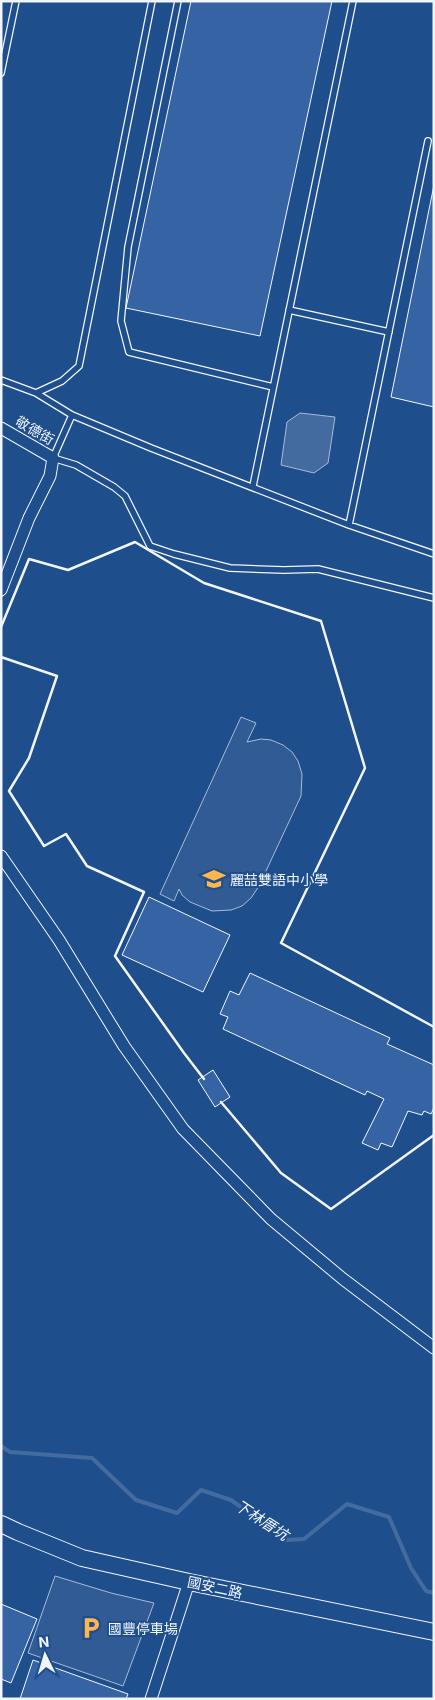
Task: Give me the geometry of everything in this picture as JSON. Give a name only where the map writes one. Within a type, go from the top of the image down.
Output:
[{"type":"street","name":"敬德街","points":[[1,428],[53,458]]},
{"type":"street","points":[[1,590],[29,518],[50,476],[53,458]]},
{"type":"street","points":[[1,856],[59,940],[124,1046],[183,1128],[271,1219],[342,1280],[434,1348]]},
{"type":"street","name":"國安二路","points":[[1,1524],[82,1558],[434,1632]]},
{"type":"street","points":[[151,1699],[189,1582]]},
{"type":"lane","points":[[1,73],[16,1]]},
{"type":"lane","points":[[36,393],[62,381],[79,366],[152,1]]},
{"type":"lane","points":[[178,1],[128,247],[121,320],[130,352],[273,388]]},
{"type":"lane","points":[[253,486],[353,1]]},
{"type":"lane","points":[[349,525],[428,141]]},
{"type":"lane","points":[[289,310],[389,332]]},
{"type":"lane","points":[[1,380],[36,393],[72,415],[151,448],[253,486],[349,525],[434,554]]},
{"type":"lane","points":[[72,415],[53,458],[76,465],[114,487],[125,496],[150,546],[230,568],[318,569],[434,598]]},
{"type":"shaded area","points":[[300,413],[335,417],[328,463],[314,473],[281,465],[287,422]]},
{"type":"shaded area","points":[[241,717],[256,723],[247,742],[261,739],[271,740],[283,745],[292,752],[298,761],[302,774],[301,796],[259,886],[251,898],[242,906],[231,910],[212,911],[190,902],[182,895],[179,889],[174,901],[160,894]]},
{"type":"shaded area","name":"國豐停車場","points":[[55,1576],[111,1593],[154,1603],[123,1686],[28,1653]]},
{"type":"building","points":[[191,1],[332,1],[260,336],[126,308]]},
{"type":"building","points":[[434,185],[434,407],[391,397]]},
{"type":"building","points":[[149,897],[230,935],[203,992],[122,955]]},
{"type":"building","points":[[250,973],[390,1038],[387,1044],[434,1065],[434,1108],[431,1114],[424,1111],[422,1115],[408,1111],[392,1147],[381,1143],[378,1150],[362,1143],[384,1099],[367,1091],[365,1095],[223,1029],[228,1017],[220,1014],[230,991],[239,995]]},
{"type":"building","points":[[213,1070],[230,1097],[215,1107],[198,1080]]},
{"type":"building","points":[[1,1604],[37,1619],[11,1683],[1,1679]]},
{"type":"building","points":[[33,1660],[128,1694],[126,1699],[20,1699]]},
{"type":"waterway","name":"下林厝坑","points":[[1,1446],[10,1452],[92,1458],[136,1500],[177,1513],[201,1490],[231,1500],[287,1540],[304,1539],[347,1504],[389,1517],[411,1568],[426,1591],[434,1593]]},
{"type":"wall","points":[[1,627],[29,559],[68,570],[135,542],[204,583],[321,621],[365,768],[281,943],[434,1027]]},
{"type":"wall","points":[[1,657],[57,676],[29,758],[9,791],[44,846],[66,834],[87,866],[144,892],[115,956],[204,1079]]},
{"type":"wall","points":[[221,1102],[281,1173],[331,1209],[434,1135]]},
{"type":"place","name":"麗喆雙語中小學","points":[[214,879]]},
{"type":"place","name":"國豐停車場","points":[[91,1628]]}]
